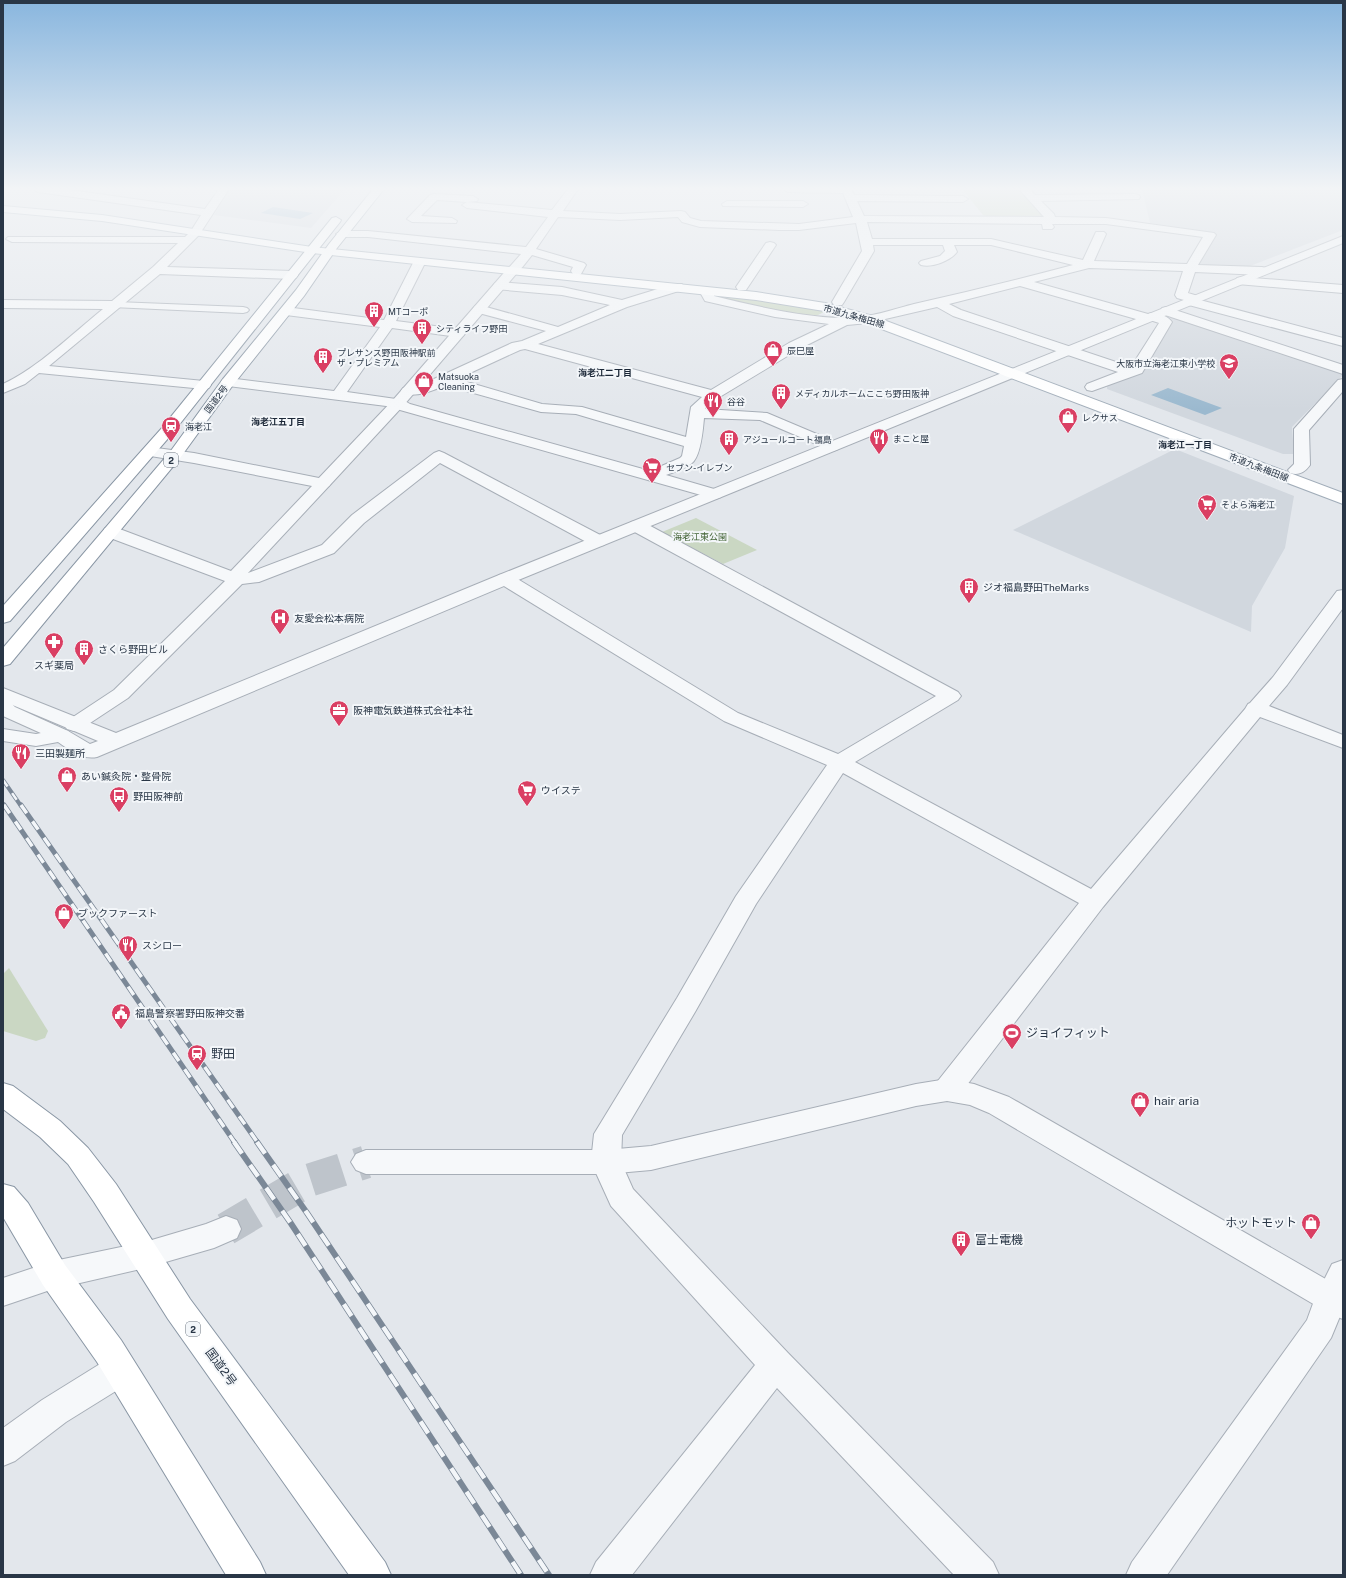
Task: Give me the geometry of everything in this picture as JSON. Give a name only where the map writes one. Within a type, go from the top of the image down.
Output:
[{"type":"main road","name":"国道2号","points":[[3,617],[149,452],[302,263]]},
{"type":"main road","name":"国道2号","points":[[3,660],[175,455],[228,382],[286,310],[321,263]]},
{"type":"main road","name":"市道九条梅田線","points":[[470,263],[793,301],[825,307],[868,319],[1019,370],[1343,488]]},
{"type":"main road","name":"市道九条梅田線","points":[[516,267],[577,270],[742,287],[838,302],[884,315],[1343,499]]},
{"type":"main road","name":"国道2号","points":[[3,1094],[50,1129],[78,1156],[105,1193],[179,1309],[372,1575]]},
{"type":"main road","points":[[3,1196],[17,1212],[54,1274],[120,1370],[247,1575]]},
{"type":"street","points":[[3,389],[20,381],[36,370],[116,305],[164,263]]},
{"type":"street","points":[[337,396],[389,323],[420,263]]},
{"type":"street","points":[[3,735],[36,740],[68,730],[121,694],[237,579],[240,570],[398,403],[520,263]]},
{"type":"street","points":[[572,263],[580,265],[577,270]]},
{"type":"street","points":[[742,287],[759,263]]},
{"type":"street","points":[[838,302],[861,263]]},
{"type":"street","points":[[1083,263],[1190,270],[1262,271]]},
{"type":"street","points":[[1194,263],[1190,270],[1181,296],[1343,342]]},
{"type":"street","points":[[3,694],[68,730],[90,752],[505,579],[1283,263]]},
{"type":"street","points":[[709,291],[707,294],[709,298],[747,307],[798,318],[844,322],[868,319],[942,303],[1089,264]]},
{"type":"street","points":[[157,270],[292,275]]},
{"type":"street","points":[[1239,281],[1343,289]]},
{"type":"street","points":[[1022,283],[1156,315],[1343,370]]},
{"type":"street","points":[[499,286],[562,291],[623,304]]},
{"type":"street","points":[[408,391],[427,388],[517,346],[525,345],[623,304],[678,287]]},
{"type":"street","points":[[942,303],[943,306],[957,313],[1130,372]]},
{"type":"street","points":[[3,304],[116,305],[243,310]]},
{"type":"street","points":[[479,309],[559,331]]},
{"type":"street","points":[[286,310],[458,333]]},
{"type":"street","points":[[1092,387],[1137,370],[1166,322],[1156,315]]},
{"type":"street","points":[[652,476],[688,459],[692,451],[698,407],[713,396],[794,346],[844,322]]},
{"type":"street","points":[[525,345],[713,396]]},
{"type":"street","points":[[36,370],[204,385]]},
{"type":"street","points":[[443,380],[541,408],[577,410],[692,443]]},
{"type":"street","points":[[228,382],[398,403],[405,407],[715,494]]},
{"type":"street","points":[[1296,470],[1302,465],[1301,429],[1343,383]]},
{"type":"street","points":[[697,413],[762,416],[833,446]]},
{"type":"street","points":[[149,452],[175,455],[323,483]]},
{"type":"street","points":[[111,532],[237,579],[253,578],[328,549],[358,520],[439,456],[598,541]]},
{"type":"street","points":[[637,526],[951,696],[839,762],[745,902],[686,1005],[608,1134],[606,1162],[622,1197],[776,1364],[980,1575]]},
{"type":"street","points":[[505,579],[731,717],[839,762],[1094,901]]},
{"type":"street","points":[[947,1090],[1094,901],[1255,708],[1280,681],[1343,595]]},
{"type":"street","points":[[3,706],[8,711],[68,730],[116,741]]},
{"type":"street","points":[[1255,708],[1343,742]]},
{"type":"street","points":[[366,1162],[606,1162],[651,1158],[916,1095],[947,1090],[974,1095],[1000,1105],[1339,1292],[1320,1328],[1146,1575]]},
{"type":"street","points":[[3,1292],[54,1274],[145,1256],[214,1235],[226,1229]]},
{"type":"street","points":[[609,1575],[776,1364]]},
{"type":"street","points":[[3,1449],[54,1411],[120,1370]]},
{"type":"shaded area","points":[[1198,263],[1259,263],[1245,268],[1196,267]]},
{"type":"shaded area","name":"大阪市立海老江東小学校","points":[[1176,316],[1343,373],[1343,375],[1292,427],[1294,454],[1283,454],[1107,389],[1107,386],[1140,372],[1169,319]]},
{"type":"shaded area","points":[[1175,449],[1294,496],[1285,548],[1252,606],[1251,632],[1013,530]]},
{"type":"green space","points":[[719,295],[791,304],[824,312],[814,317],[772,312],[714,297]]},
{"type":"green space","name":"海老江東公園","points":[[696,518],[757,550],[723,564],[662,532]]},
{"type":"green space","points":[[9,968],[48,1031],[45,1038],[36,1041],[3,1031],[3,974]]},
{"type":"water","points":[[1168,388],[1222,408],[1205,415],[1151,395]]},
{"type":"tunnel","points":[[226,1229],[307,1181],[366,1162]]},
{"type":"railway","points":[[3,780],[21,806]]},
{"type":"railway","points":[[4,805],[235,1143]]},
{"type":"railway","points":[[21,805],[258,1143]]},
{"type":"railway","points":[[234,1142],[290,1222],[521,1575]]},
{"type":"railway","points":[[257,1142],[307,1213],[549,1575]]},
{"type":"place","name":"MTコーポ","points":[[374,328]]},
{"type":"place","name":"シティライフ野田","points":[[422,345]]},
{"type":"place","name":"辰巳屋","points":[[773,367]]},
{"type":"place","name":"プレサンス野田阪神駅前 ザ・プレミアム","points":[[323,374]]},
{"type":"place","name":"大阪市立海老江東小学校","points":[[1229,380]]},
{"type":"place","name":"Matsuoka Cleaning","points":[[424,398]]},
{"type":"place","name":"メディカルホームここち野田阪神","points":[[781,410]]},
{"type":"place","name":"谷谷","points":[[713,418]]},
{"type":"place","name":"レクサス","points":[[1068,434]]},
{"type":"place","name":"海老江","points":[[171,443]]},
{"type":"place","name":"まこと屋","points":[[879,455]]},
{"type":"place","name":"アジュールコート福島","points":[[729,456]]},
{"type":"place","name":"セブン-イレブン","points":[[652,484]]},
{"type":"place","name":"そよら海老江","points":[[1207,521]]},
{"type":"place","name":"ジオ福島野田TheMarks","points":[[969,604]]},
{"type":"place","name":"友愛会松本病院","points":[[280,635]]},
{"type":"place","name":"スギ薬局","points":[[54,659]]},
{"type":"place","name":"さくら野田ビル","points":[[84,666]]},
{"type":"place","name":"阪神電気鉄道株式会社本社","points":[[339,727]]},
{"type":"place","name":"三田製麺所","points":[[21,770]]},
{"type":"place","name":"あい鍼灸院・整骨院","points":[[67,793]]},
{"type":"place","name":"ウイステ","points":[[527,807]]},
{"type":"place","name":"野田阪神前","points":[[119,813]]},
{"type":"place","name":"ブックファースト","points":[[64,930]]},
{"type":"place","name":"スシロー","points":[[128,962]]},
{"type":"place","name":"福島警察署野田阪神交番","points":[[121,1030]]},
{"type":"place","name":"ジョイフィット","points":[[1012,1050]]},
{"type":"place","name":"野田","points":[[197,1071]]},
{"type":"place","name":"hair aria","points":[[1140,1118]]},
{"type":"place","name":"ホットモット","points":[[1311,1240]]},
{"type":"place","name":"富士電機","points":[[961,1257]]},
{"type":"district","name":"海老江二丁目","points":[[605,372]]},
{"type":"district","name":"海老江五丁目","points":[[278,421]]},
{"type":"district","name":"海老江一丁目","points":[[1185,444]]}]
